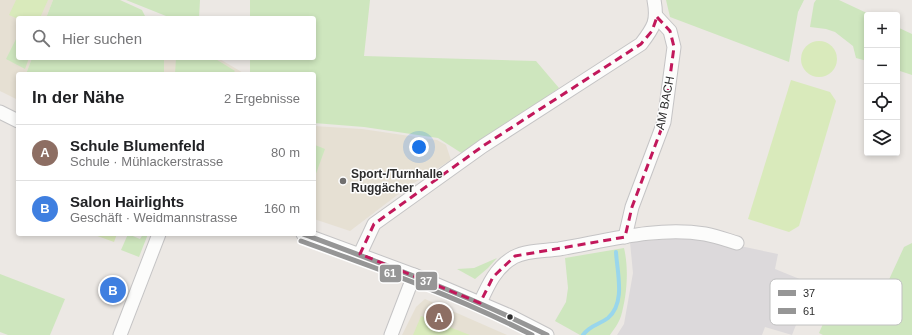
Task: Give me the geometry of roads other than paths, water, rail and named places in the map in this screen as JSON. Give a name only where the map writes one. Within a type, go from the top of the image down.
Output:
[{"type":"street","points":[[360,254],[374,224],[483,146],[641,44],[652,31],[657,17],[654,0]]},
{"type":"street","name":"AM BACH","points":[[625,237],[632,207],[664,122],[674,47],[670,31],[657,17]]},
{"type":"street","points":[[0,112],[16,120]]},
{"type":"street","points":[[480,302],[493,277],[506,262],[515,256],[525,253],[625,237],[672,233],[704,234],[737,243]]},
{"type":"street","points":[[120,335],[158,236]]},
{"type":"street","points":[[309,236],[360,254],[480,302],[547,335]]},
{"type":"street","points":[[391,335],[414,275]]},
{"type":"waterway","points":[[583,335],[589,329],[608,318],[614,312],[619,296],[619,278],[616,252]]},
{"type":"place","name":"Sport-/Turnhalle Ruggächer","points":[[343,181]]},
{"type":"place","name":"Salon Hairlights","points":[[113,290]]},
{"type":"place","name":"Schule Blumenfeld","points":[[439,317]]}]
